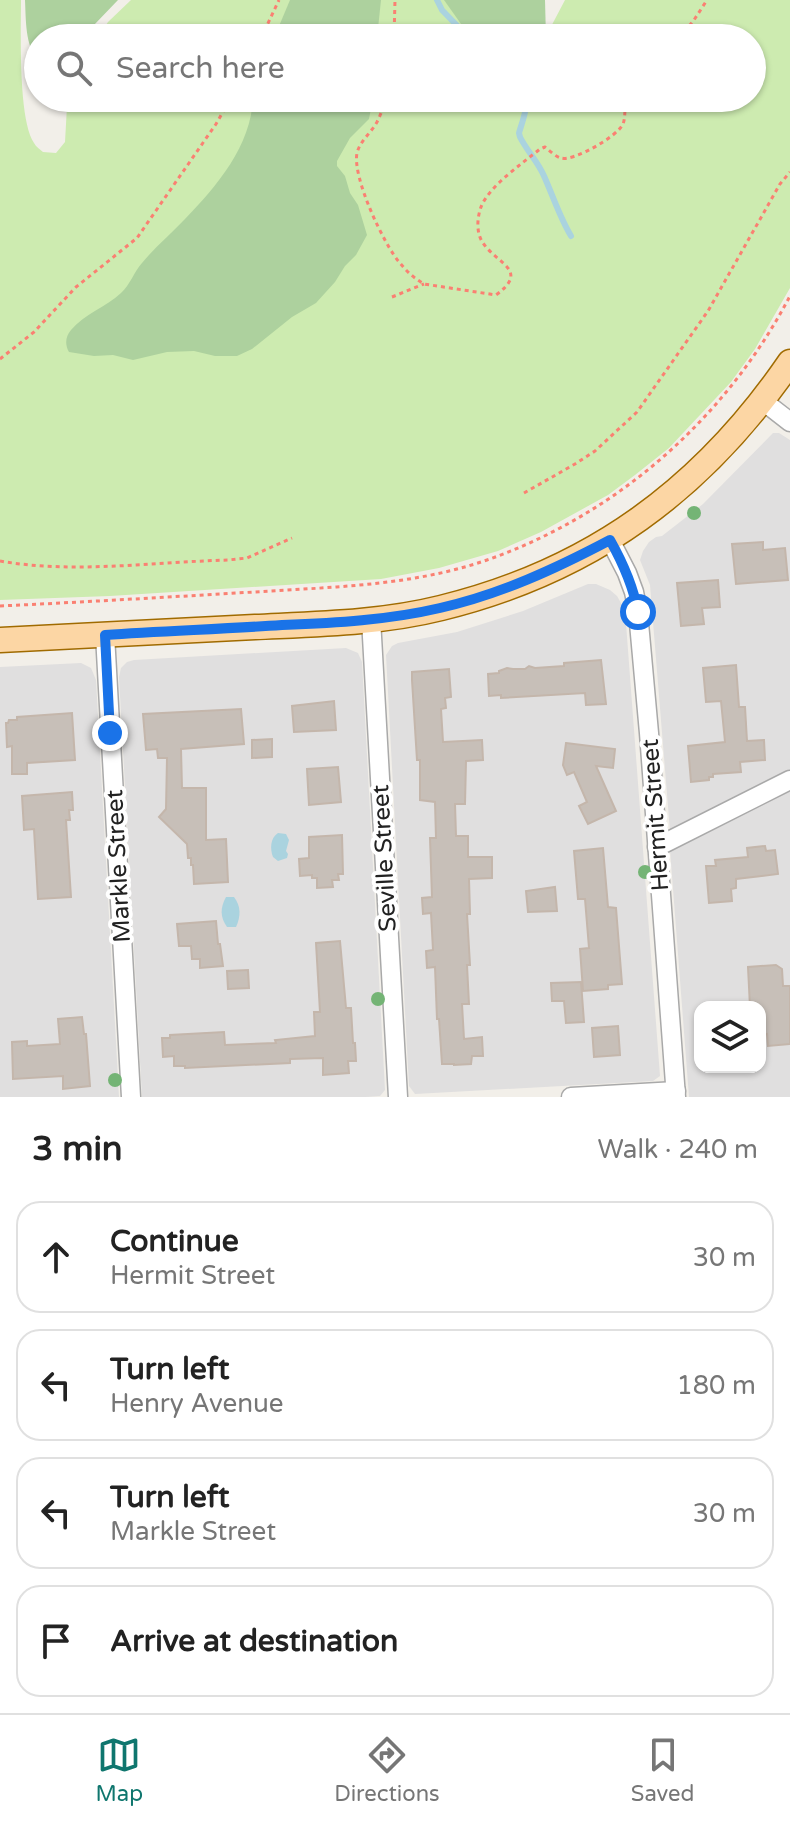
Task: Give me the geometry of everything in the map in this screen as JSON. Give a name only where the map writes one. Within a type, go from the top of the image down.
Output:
[{"type":"main road","points":[[0,640],[371,619],[438,609],[506,589],[610,540],[650,512],[738,431],[790,362]]},
{"type":"street","points":[[763,401],[790,422]]},
{"type":"street","name":"Hermit Street","points":[[610,540],[631,582],[638,612],[676,1094]]},
{"type":"street","name":"Seville Street","points":[[371,619],[398,1097]]},
{"type":"street","name":"Markle Street","points":[[105,635],[131,1097]]},
{"type":"street","points":[[657,847],[790,780]]},
{"type":"street","points":[[571,1097],[676,1094]]},
{"type":"path","points":[[268,24],[279,0]]},
{"type":"path","points":[[394,24],[395,0]]},
{"type":"path","points":[[691,24],[707,0]]},
{"type":"path","points":[[0,359],[34,332],[76,287],[137,238],[222,112]]},
{"type":"path","points":[[381,112],[356,156],[357,171],[383,238],[413,278],[424,284],[486,295],[496,295],[503,290],[511,273],[508,266],[481,241],[478,231],[480,209],[485,199],[540,149],[545,147],[565,160],[595,147],[622,126],[623,112]]},
{"type":"path","points":[[524,493],[595,451],[637,412],[708,311],[780,184],[790,172]]},
{"type":"path","points":[[392,297],[424,284]]},
{"type":"path","points":[[0,606],[361,586],[417,578],[486,560],[569,523],[617,493],[662,458],[704,418],[746,368],[790,296]]},
{"type":"path","points":[[0,561],[39,566],[83,566],[228,560],[247,558],[292,538]]},
{"type":"shaded area","points":[[773,433],[790,440],[790,772],[670,831],[650,585],[640,560],[649,542],[662,536],[703,504]]},
{"type":"shaded area","points":[[588,584],[610,590],[625,610],[660,1076],[653,1081],[415,1094],[409,1086],[386,655],[398,643],[457,632],[523,611]]},
{"type":"shaded area","points":[[346,648],[358,653],[362,662],[385,1090],[380,1096],[366,1097],[142,1097],[119,677],[121,668],[134,660]]},
{"type":"shaded area","points":[[81,663],[91,668],[96,680],[119,1097],[0,1097],[0,667]]},
{"type":"shaded area","points":[[790,787],[790,1097],[689,1097],[670,850]]},
{"type":"green space","points":[[0,0],[21,0],[24,112],[35,144],[43,152],[56,153],[65,142],[67,112],[766,112],[766,24],[552,24],[565,0],[790,0],[790,288],[755,349],[731,382],[669,448],[635,475],[608,495],[541,532],[498,551],[439,568],[381,579],[0,600]]},
{"type":"green space","points":[[25,0],[118,0],[95,24],[26,24]]},
{"type":"green space","points":[[131,0],[447,0],[465,24],[107,24]]},
{"type":"green space","points":[[290,0],[381,0],[378,24],[280,24]]},
{"type":"green space","points":[[444,0],[545,0],[546,24],[461,24]]},
{"type":"green space","points":[[251,112],[370,112],[369,119],[350,138],[337,161],[358,205],[367,235],[356,255],[316,303],[292,317],[252,349],[237,356],[215,356],[194,351],[167,352],[133,360],[113,355],[69,352],[66,341],[71,330],[121,293],[147,257],[220,179],[239,149]]},
{"type":"water","points":[[278,833],[286,834],[289,840],[287,858],[278,861],[273,857],[271,847]]},
{"type":"water","points":[[226,897],[234,897],[238,904],[236,927],[227,927],[223,920],[222,909]]},
{"type":"building","points":[[763,542],[763,550],[785,548],[788,580],[736,584],[732,544]]},
{"type":"building","points":[[718,580],[720,607],[702,608],[704,624],[681,626],[677,583]]},
{"type":"building","points":[[601,660],[606,704],[586,705],[585,693],[489,696],[488,674],[507,668],[564,666],[564,663]]},
{"type":"building","points":[[736,665],[739,707],[745,707],[747,741],[764,740],[765,760],[740,762],[741,772],[713,774],[709,780],[691,782],[688,746],[725,742],[721,701],[706,702],[703,668]]},
{"type":"building","points":[[449,669],[451,697],[445,698],[446,708],[441,709],[443,742],[482,740],[483,760],[466,761],[465,804],[455,804],[456,836],[468,836],[468,857],[492,857],[492,878],[469,879],[469,1004],[462,1004],[464,1039],[482,1037],[483,1056],[472,1056],[471,1064],[454,1065],[442,1064],[435,967],[427,968],[426,951],[433,950],[431,913],[423,914],[422,898],[432,897],[430,838],[436,838],[435,802],[420,800],[420,760],[417,760],[412,680],[412,672]]},
{"type":"building","points":[[334,701],[336,730],[294,732],[292,706]]},
{"type":"building","points":[[241,709],[244,744],[181,749],[182,788],[206,788],[206,840],[226,839],[228,882],[194,884],[187,844],[159,817],[166,809],[167,758],[158,758],[157,749],[146,750],[143,714]]},
{"type":"building","points":[[72,713],[75,760],[27,763],[27,774],[12,774],[12,746],[7,747],[6,723],[17,720],[17,717]]},
{"type":"building","points":[[272,739],[272,757],[252,758],[252,740]]},
{"type":"building","points":[[566,743],[615,749],[613,768],[596,766],[616,811],[588,824],[579,806],[587,802],[574,772],[567,775],[563,765]]},
{"type":"building","points":[[338,767],[341,802],[309,805],[307,769]]},
{"type":"building","points":[[72,792],[73,810],[69,810],[70,820],[66,820],[71,897],[38,899],[34,829],[24,830],[22,796]]},
{"type":"building","points":[[342,835],[343,874],[338,874],[339,880],[332,880],[333,887],[317,888],[317,878],[300,876],[299,859],[309,858],[309,837]]},
{"type":"building","points":[[765,846],[766,851],[775,850],[778,874],[736,879],[736,888],[731,889],[732,901],[709,903],[706,866],[716,866],[715,860],[748,857],[747,848]]},
{"type":"building","points":[[603,848],[608,907],[616,908],[622,984],[608,985],[608,989],[583,991],[580,949],[589,948],[585,899],[578,899],[574,851]]},
{"type":"building","points":[[555,887],[557,911],[528,912],[526,891]]},
{"type":"building","points":[[216,921],[223,966],[200,968],[200,959],[192,959],[191,946],[179,946],[177,924]]},
{"type":"building","points":[[340,941],[346,1008],[351,1008],[355,1043],[356,1061],[348,1061],[349,1073],[323,1075],[323,1058],[290,1059],[290,1063],[185,1068],[174,1066],[174,1056],[163,1057],[162,1038],[170,1038],[170,1035],[224,1032],[225,1045],[276,1043],[275,1040],[315,1036],[314,1012],[320,1012],[316,943]]},
{"type":"building","points":[[776,965],[782,969],[783,986],[790,986],[790,1044],[768,1046],[766,1001],[750,1001],[748,967]]},
{"type":"building","points":[[248,970],[249,988],[228,989],[227,971]]},
{"type":"building","points":[[581,982],[584,1022],[566,1023],[564,1001],[552,1001],[551,983]]},
{"type":"building","points":[[82,1017],[90,1086],[63,1089],[63,1076],[13,1079],[12,1042],[27,1041],[27,1046],[60,1044],[58,1019]]},
{"type":"building","points":[[618,1026],[620,1055],[594,1057],[592,1028]]},
{"type":"waterway","points":[[437,0],[456,24]]},
{"type":"waterway","points":[[525,112],[520,137],[542,171],[571,236]]},
{"type":"route","points":[[110,733],[105,635],[317,624],[438,609],[530,580],[610,540],[627,573],[638,612]]}]
